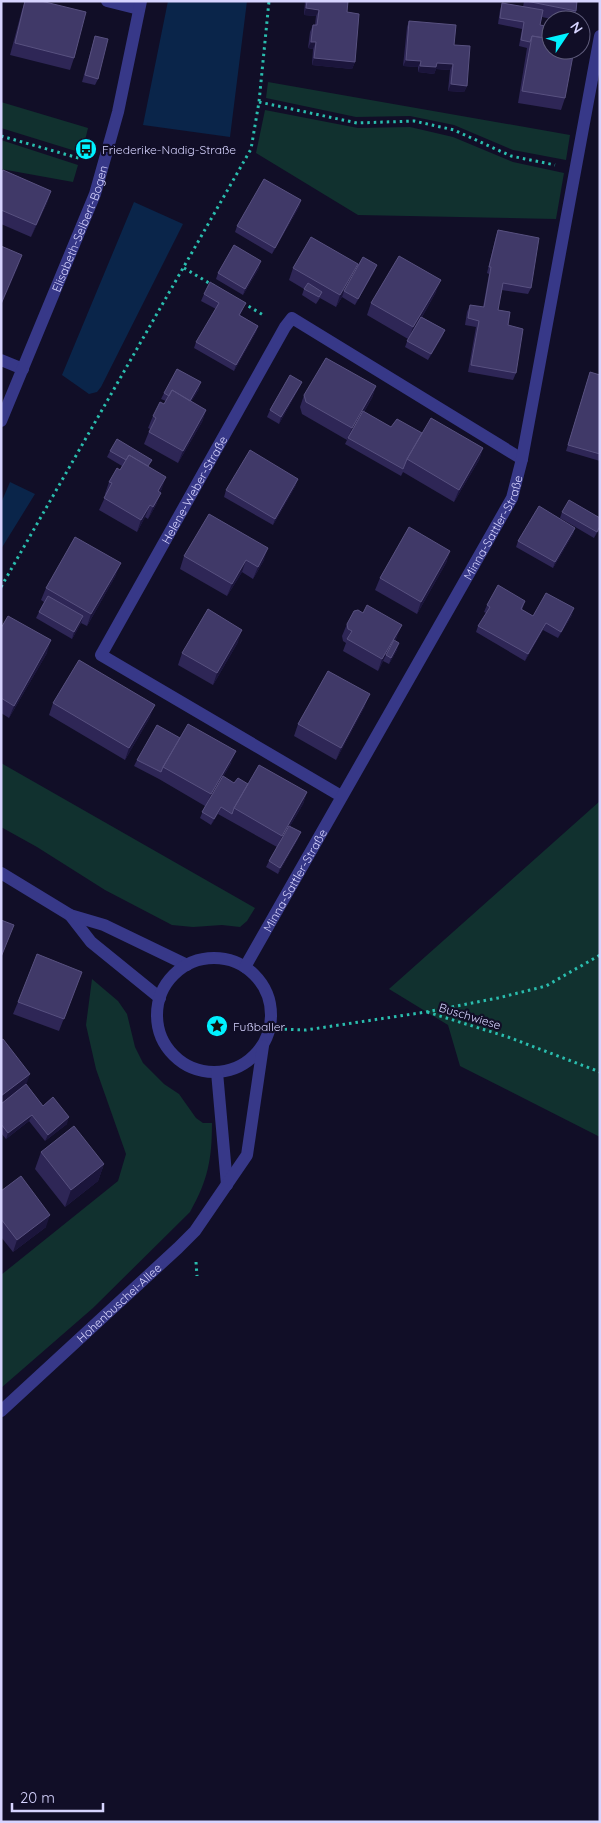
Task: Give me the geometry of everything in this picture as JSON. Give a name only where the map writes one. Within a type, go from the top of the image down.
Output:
[{"type":"street","points":[[106,1],[140,5]]},
{"type":"street","name":"Elisabeth-Selbert-Bogen","points":[[1,421],[95,194],[118,112],[140,5]]},
{"type":"street","name":"Minna-Sattler-Straße","points":[[244,967],[512,498],[522,459],[600,36]]},
{"type":"street","points":[[285,327],[292,318],[522,459]]},
{"type":"street","name":"Helene-Weber-Straße","points":[[285,327],[101,655],[341,796]]},
{"type":"street","points":[[1,360],[23,369]]},
{"type":"street","points":[[1,873],[70,915],[104,925],[187,965]]},
{"type":"street","points":[[70,915],[91,942],[160,998]]},
{"type":"street","points":[[205,959],[225,959],[244,967],[257,977],[267,993],[271,1010],[270,1029],[263,1046],[251,1059],[235,1069],[217,1072],[199,1070],[182,1063],[168,1049],[159,1032],[157,1013],[160,998],[172,977],[187,965],[205,959]]},
{"type":"street","name":"Hohenbuschei-Allee","points":[[1,1411],[195,1231],[247,1155],[263,1046]]},
{"type":"street","points":[[217,1072],[227,1185]]},
{"type":"path","points":[[1,587],[251,149],[259,102],[269,1]]},
{"type":"path","points":[[259,102],[357,123],[414,122],[454,130],[511,156],[576,169]]},
{"type":"path","points":[[1,136],[104,165]]},
{"type":"path","points":[[184,268],[218,288]]},
{"type":"path","points":[[243,303],[285,327]]},
{"type":"path","points":[[426,1012],[498,998],[546,986],[600,955]]},
{"type":"path","name":"Buschwiese","points":[[270,1029],[306,1030],[426,1012],[508,1037],[600,1072]]},
{"type":"green space","points":[[268,82],[570,135],[566,160],[513,150],[454,125],[410,116],[356,117],[266,98]]},
{"type":"green space","points":[[1,102],[88,128],[82,153],[1,128]]},
{"type":"green space","points":[[265,110],[358,128],[410,127],[453,137],[513,162],[564,173],[556,219],[358,215],[256,153]]},
{"type":"green space","points":[[1,140],[78,165],[73,182],[1,169]]},
{"type":"green space","points":[[1,763],[255,908],[247,921],[240,927],[172,925],[105,890],[37,847],[1,827]]},
{"type":"green space","points":[[600,801],[600,1137],[460,1066],[448,1025],[389,989]]},
{"type":"green space","points":[[92,979],[118,1001],[127,1014],[135,1047],[143,1063],[164,1084],[179,1094],[196,1118],[203,1123],[212,1123],[208,1169],[201,1190],[190,1212],[93,1308],[1,1388],[1,1275],[118,1181],[126,1154],[96,1069],[86,1025]]},
{"type":"water","points":[[168,1],[247,1],[230,137],[143,125]]},
{"type":"water","points":[[134,202],[183,224],[101,387],[97,392],[89,394],[62,375]]},
{"type":"water","points":[[10,482],[35,494],[1,549],[1,503]]},
{"type":"building","points":[[25,1],[41,1],[86,12],[74,58],[15,43]]},
{"type":"building","points":[[307,1],[348,1],[347,12],[359,14],[355,62],[314,58],[316,42],[311,42],[313,25],[317,25],[319,10],[306,8]]},
{"type":"building","points":[[526,1],[577,1],[576,10]]},
{"type":"building","points":[[502,3],[543,10],[541,10],[541,37],[532,36],[530,42],[521,40],[524,22],[500,18]]},
{"type":"building","points":[[409,21],[456,25],[454,45],[470,46],[467,86],[451,84],[453,64],[437,63],[436,67],[420,66],[421,61],[406,60]]},
{"type":"building","points":[[95,36],[108,39],[98,79],[85,75]]},
{"type":"building","points":[[532,36],[541,37],[541,60],[572,60],[565,98],[522,91]]},
{"type":"building","points":[[3,170],[51,191],[36,225],[1,210],[1,174]]},
{"type":"building","points":[[264,179],[301,200],[275,248],[237,226]]},
{"type":"building","points":[[498,230],[539,238],[531,288],[503,283],[498,310],[510,312],[508,325],[523,329],[516,373],[471,365],[479,321],[468,318],[470,305],[484,307],[491,267],[489,267]]},
{"type":"building","points":[[311,237],[358,264],[340,295],[293,268]]},
{"type":"building","points":[[234,245],[261,261],[245,289],[218,273]]},
{"type":"building","points":[[1,246],[22,255],[1,304]]},
{"type":"building","points":[[399,256],[441,280],[413,327],[371,303]]},
{"type":"building","points":[[363,257],[377,265],[358,299],[344,291]]},
{"type":"building","points":[[210,282],[246,303],[239,315],[258,326],[236,365],[196,342],[219,303],[204,294]]},
{"type":"building","points":[[308,283],[322,292],[319,297],[304,289]]},
{"type":"building","points":[[421,317],[445,330],[431,354],[407,341]]},
{"type":"building","points":[[326,358],[376,386],[352,428],[306,402],[304,395]]},
{"type":"building","points":[[177,369],[201,382],[190,401],[172,390],[169,396],[164,393]]},
{"type":"building","points":[[590,372],[600,375],[600,454],[568,445]]},
{"type":"building","points":[[290,375],[302,382],[281,417],[270,410]]},
{"type":"building","points":[[172,390],[206,410],[183,451],[149,432],[156,418],[153,416],[160,402],[164,404]]},
{"type":"building","points":[[363,411],[391,427],[397,419],[422,433],[403,469],[348,438]]},
{"type":"building","points":[[431,418],[483,448],[459,490],[407,459]]},
{"type":"building","points":[[117,439],[152,460],[148,466],[129,455],[126,460],[110,451]]},
{"type":"building","points":[[250,450],[298,479],[275,519],[226,490]]},
{"type":"building","points":[[129,455],[166,477],[158,491],[161,493],[153,507],[150,505],[141,520],[104,498],[112,483],[109,482],[117,468],[120,470]]},
{"type":"building","points":[[569,500],[600,518],[600,526],[597,532],[562,512]]},
{"type":"building","points":[[539,506],[575,528],[555,562],[518,541]]},
{"type":"building","points":[[209,514],[268,548],[258,567],[246,560],[232,584],[184,556]]},
{"type":"building","points":[[409,527],[450,551],[421,602],[380,578]]},
{"type":"building","points":[[75,537],[121,563],[91,614],[46,588]]},
{"type":"building","points":[[498,585],[525,601],[521,609],[533,616],[546,593],[574,608],[561,632],[546,623],[528,654],[478,626],[490,607],[487,605]]},
{"type":"building","points":[[48,596],[83,616],[74,632],[39,612]]},
{"type":"building","points":[[367,605],[402,625],[382,659],[347,639],[352,631],[348,629],[347,624],[354,611],[358,610],[363,613]]},
{"type":"building","points":[[208,609],[242,630],[217,673],[182,653]]},
{"type":"building","points":[[8,616],[51,640],[14,706],[1,698],[1,628]]},
{"type":"building","points":[[394,640],[399,643],[391,658],[386,655]]},
{"type":"building","points":[[79,660],[155,705],[129,748],[53,703]]},
{"type":"building","points":[[328,671],[370,694],[341,748],[298,724]]},
{"type":"building","points":[[188,724],[236,751],[211,794],[163,767]]},
{"type":"building","points":[[157,725],[180,738],[161,772],[137,760]]},
{"type":"building","points":[[259,765],[307,792],[282,836],[234,808]]},
{"type":"building","points":[[223,776],[234,783],[238,778],[248,784],[232,814],[221,807],[214,819],[202,812]]},
{"type":"building","points":[[289,826],[301,832],[280,868],[269,861]]},
{"type":"building","points":[[1,920],[14,925],[1,957]]},
{"type":"building","points":[[37,954],[82,972],[64,1019],[18,1002]]},
{"type":"building","points":[[3,1039],[30,1074],[1,1096],[1,1040]]},
{"type":"building","points":[[26,1084],[43,1106],[53,1097],[69,1117],[48,1135],[32,1115],[8,1133],[1,1124],[1,1104]]},
{"type":"building","points":[[74,1126],[104,1164],[71,1190],[41,1152]]},
{"type":"building","points":[[21,1176],[50,1215],[17,1240],[1,1219],[1,1191]]},
{"type":"place","name":"Friederike-Nadig-Straße","points":[[86,149]]},
{"type":"place","name":"Fußballer","points":[[217,1026]]}]
